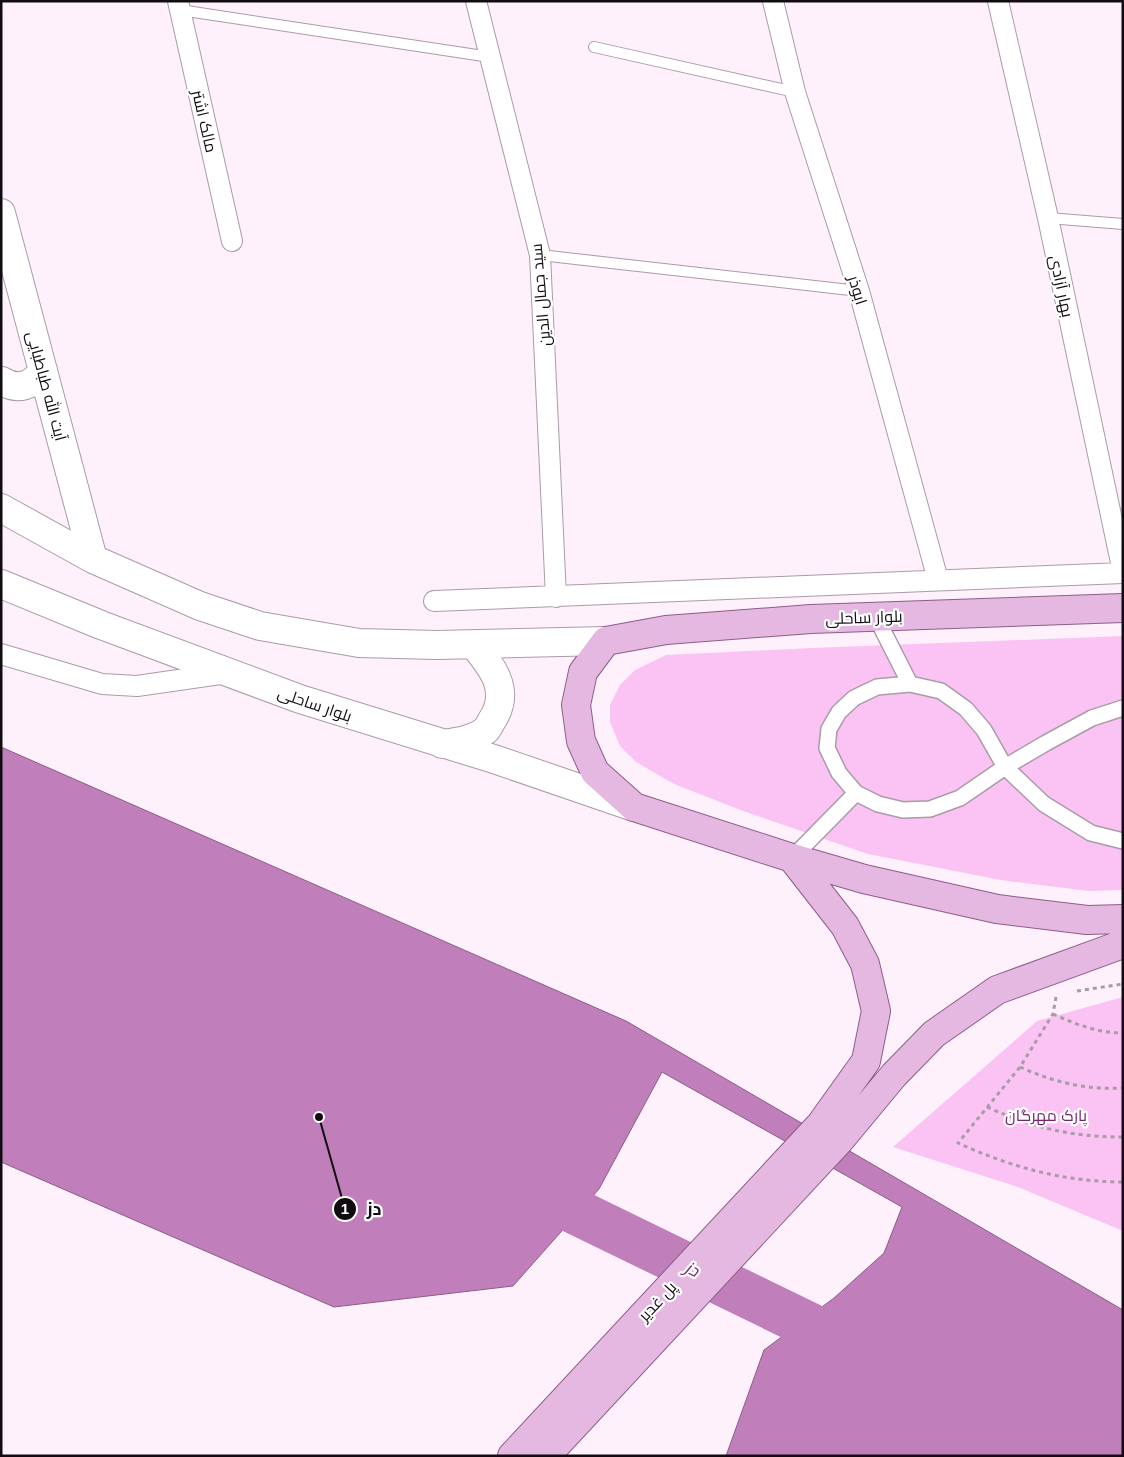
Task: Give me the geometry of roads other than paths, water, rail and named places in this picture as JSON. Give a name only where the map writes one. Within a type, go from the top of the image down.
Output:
[{"type":"main road","name":"آیت الله طباطبایی","points":[[1,213],[92,559]]},
{"type":"main road","points":[[2,381],[22,387],[38,378],[43,370]]},
{"type":"main road","name":"بلوار ساحلی","points":[[1,508],[92,559],[200,606],[260,626],[360,643],[474,645],[606,641],[666,630],[811,619],[1123,608]]},
{"type":"main road","name":"بلوار ساحلی","points":[[1,584],[100,625],[300,699],[494,759],[792,858],[864,879],[997,909],[1087,920],[1123,919]]},
{"type":"main road","name":"بلوار ساحلی","points":[[606,641],[583,672],[576,705],[581,741],[595,772],[634,807]]},
{"type":"main road","points":[[442,744],[466,740],[487,730],[499,707],[500,684],[490,664],[474,645]]},
{"type":"main road","points":[[792,858],[849,933],[865,964],[876,1011],[866,1061],[831,1132]]},
{"type":"main road","points":[[831,1132],[894,1075],[934,1034],[997,990],[1123,944]]},
{"type":"main road","name":"پل غدیر","points":[[512,1456],[831,1132]]},
{"type":"main road","name":"پل غدیر","points":[[546,1456],[831,1132]]},
{"type":"street","name":"سید جمال الدین","points":[[476,1],[540,255],[556,597]]},
{"type":"street","name":"ابوذر","points":[[773,1],[795,92],[858,291],[938,580]]},
{"type":"street","name":"بهار آزادی","points":[[998,1],[1048,218],[1123,572]]},
{"type":"street","name":"مالک اشتر","points":[[179,6],[232,240]]},
{"type":"street","points":[[434,601],[1123,572]]},
{"type":"street","points":[[876,617],[910,684]]},
{"type":"street","points":[[1,654],[102,684],[137,686],[227,673]]},
{"type":"street","points":[[1123,708],[1092,718],[1006,767],[960,798],[930,809],[903,810],[878,804],[856,793],[839,773],[828,748],[829,729],[839,712],[854,698],[877,687],[910,684],[941,691],[966,709],[984,730],[1006,767],[1044,804],[1091,833],[1123,841]]},
{"type":"street","points":[[792,858],[856,793]]},
{"type":"lane","points":[[179,6],[490,57]]},
{"type":"lane","points":[[594,47],[795,92]]},
{"type":"lane","points":[[1048,218],[1123,224]]},
{"type":"lane","points":[[540,255],[858,291]]},
{"type":"waterway","name":"دز","points":[[521,1185],[860,1350]]},
{"type":"place","name":"دز","points":[[319,1117]]},
{"type":"park label","name":"پارک مهرگان","points":[[1046,1115]]}]
